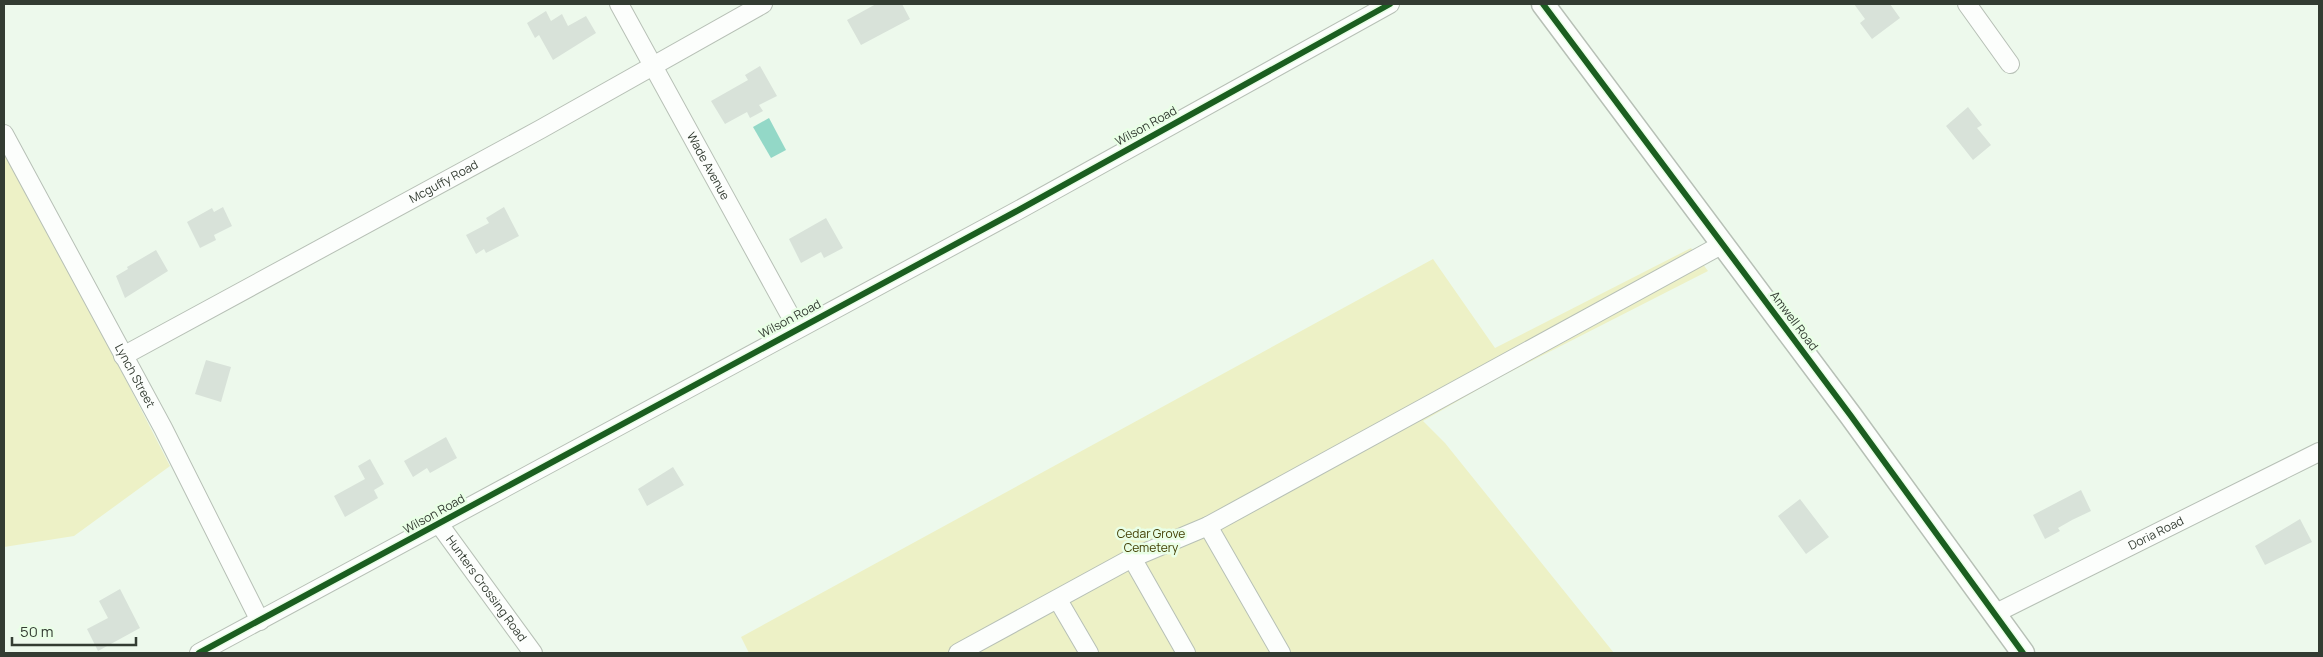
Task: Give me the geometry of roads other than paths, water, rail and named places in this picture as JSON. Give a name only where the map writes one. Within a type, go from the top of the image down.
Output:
[{"type":"main road","name":"Amwell Road","points":[[1543,4],[1723,244],[2024,653]]},
{"type":"street","name":"Wade Avenue","points":[[618,4],[797,328]]},
{"type":"street","name":"Mcguffy Road","points":[[124,356],[541,129],[651,65],[762,4]]},
{"type":"street","name":"Wilson Road","points":[[199,653],[440,524],[797,328],[1015,212],[1390,4]]},
{"type":"street","points":[[1967,4],[2010,64]]},
{"type":"street","name":"Lynch Street","points":[[4,134],[163,428],[260,621]]},
{"type":"street","points":[[958,653],[1132,558],[1208,526],[1723,244]]},
{"type":"street","name":"Doria Road","points":[[1994,614],[2319,452]]},
{"type":"street","name":"Hunters Crossing Road","points":[[440,524],[533,653]]},
{"type":"street","points":[[1208,526],[1281,653]]},
{"type":"street","points":[[1132,558],[1186,653]]},
{"type":"street","points":[[1058,600],[1089,653]]},
{"type":"water","points":[[769,118],[786,150],[771,158],[753,127]]},
{"type":"park label","name":"Cedar Grove Cemetery","points":[[1151,541]]}]
